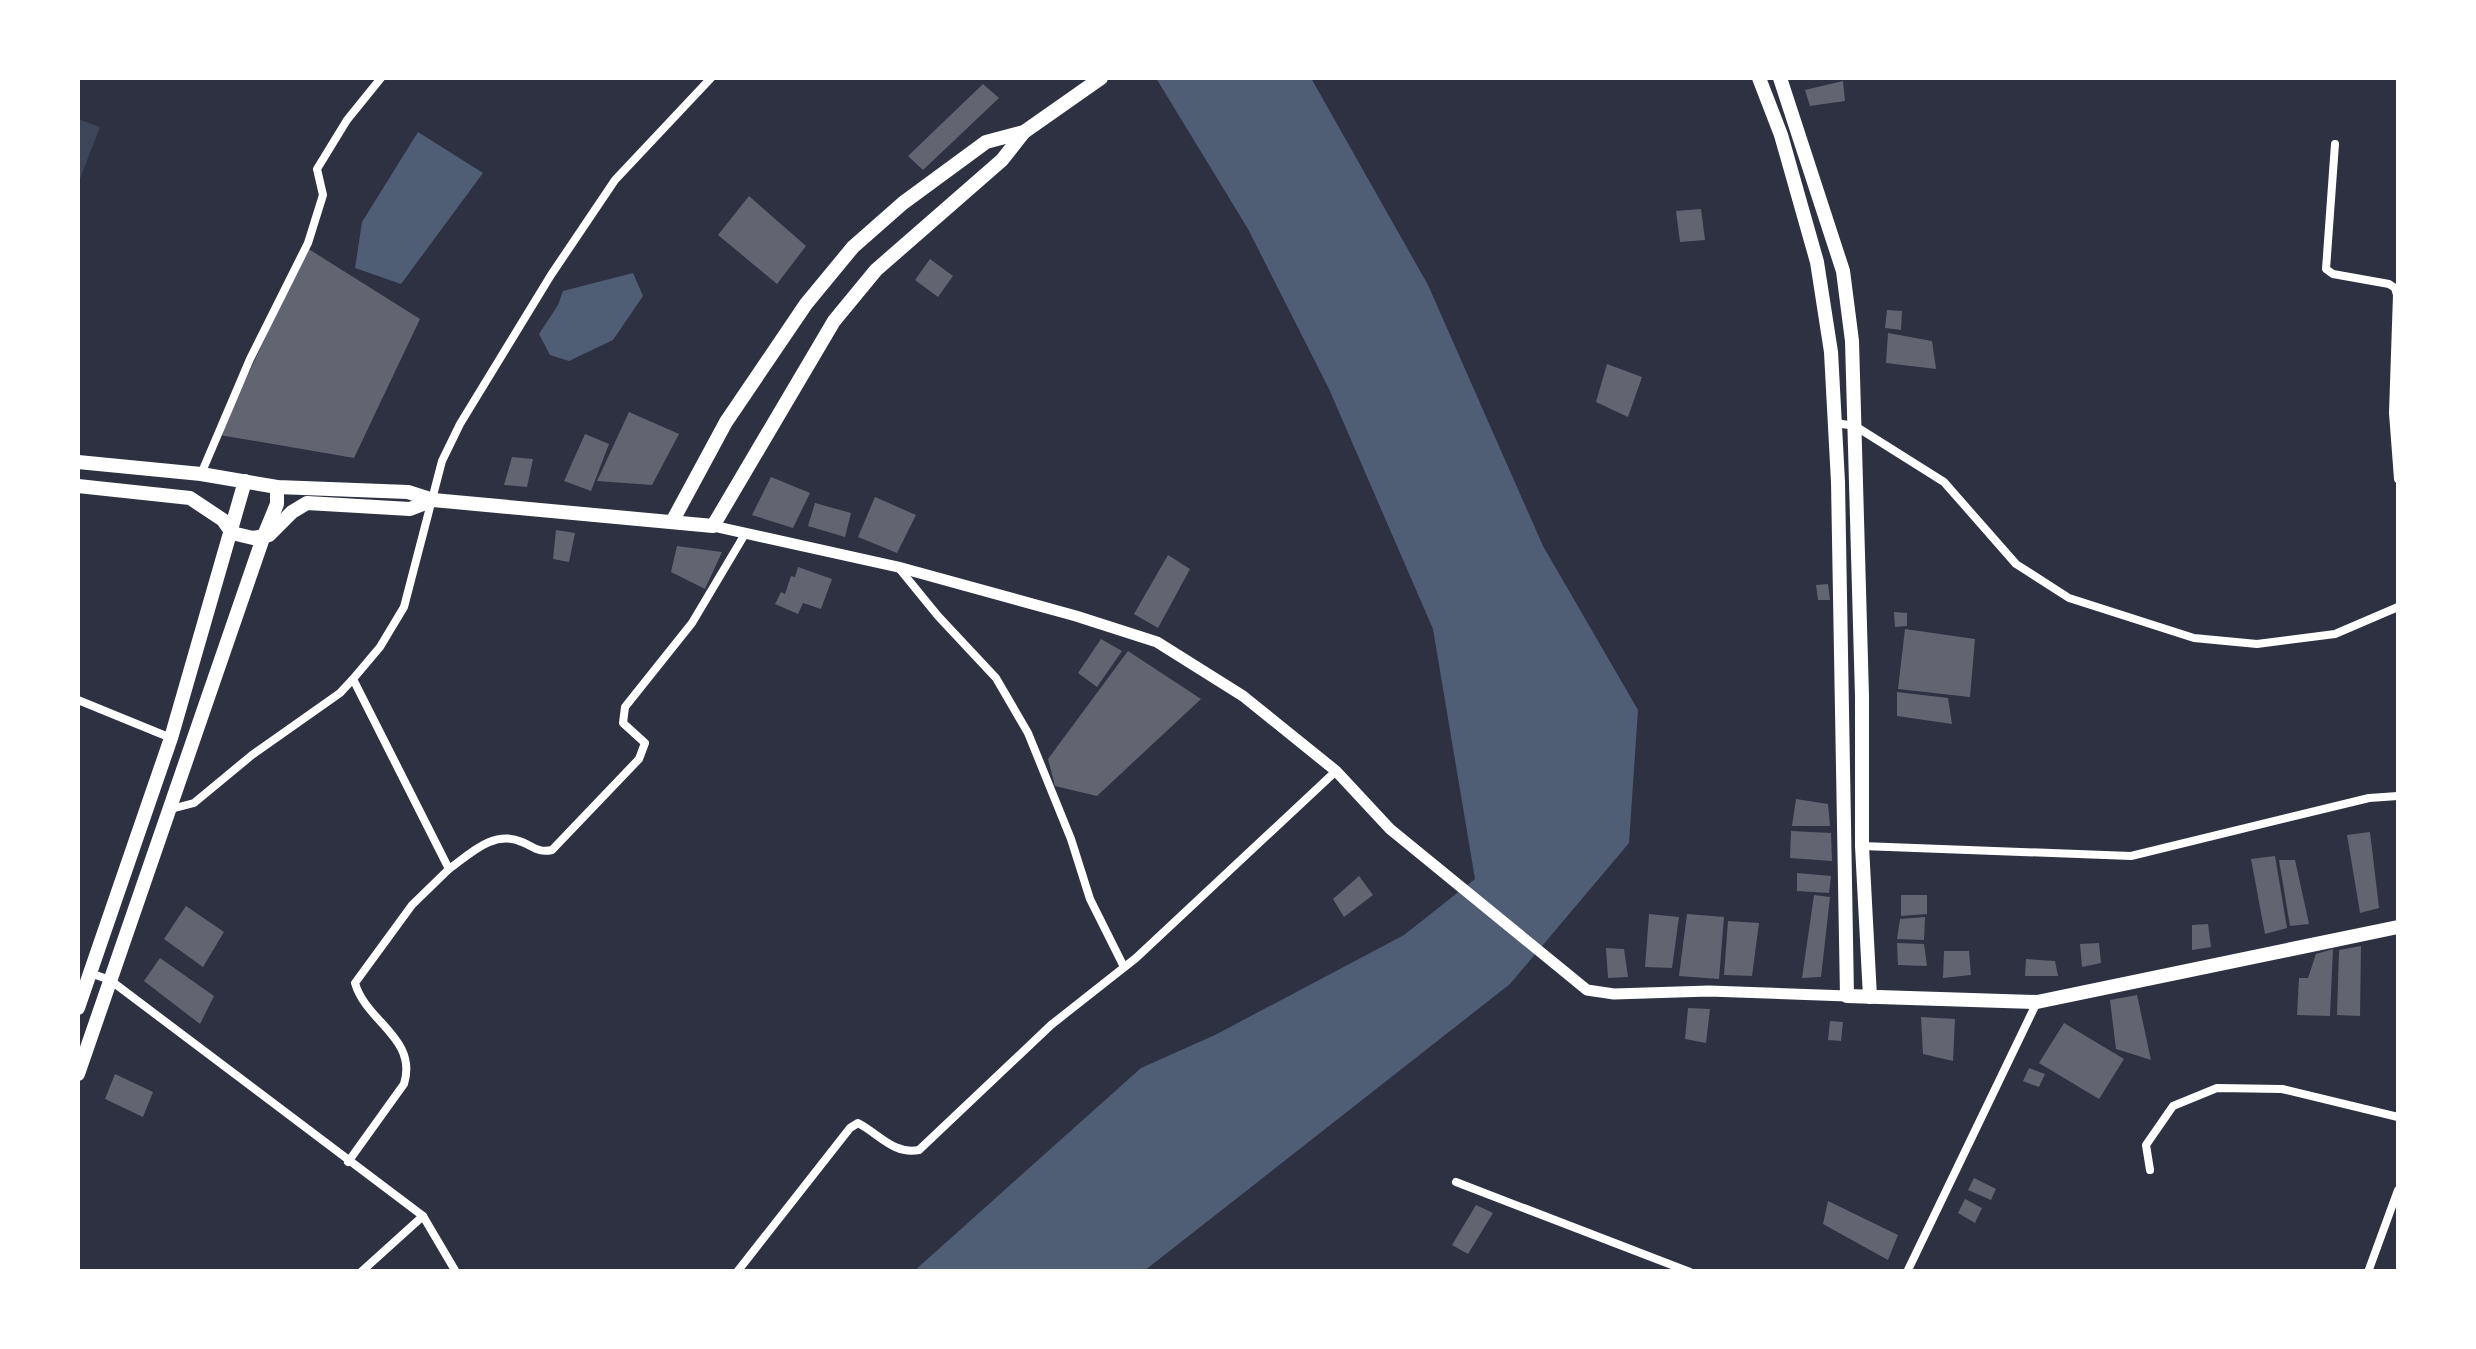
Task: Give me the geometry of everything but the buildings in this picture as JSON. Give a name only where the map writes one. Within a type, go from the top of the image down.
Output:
[{"type":"highway","points":[[672,522],[726,422],[806,304],[853,247],[903,203],[986,142],[1024,132],[1101,78]]},
{"type":"highway","points":[[1759,78],[1781,135],[1817,262],[1831,352],[1836,422],[1848,996],[2037,1002],[2398,927]]},
{"type":"highway","points":[[1780,78],[1843,271],[1852,341],[1862,846],[1870,998]]},
{"type":"highway","points":[[78,462],[201,474],[278,487],[408,492],[433,500],[713,526],[834,321],[876,270],[1002,160],[1024,132]]},
{"type":"highway","points":[[78,1008],[171,738],[244,482]]},
{"type":"highway","points":[[78,486],[190,498],[223,520],[232,533],[262,538],[307,503],[410,509],[433,500]]},
{"type":"highway","points":[[78,1074],[277,504],[278,487]]},
{"type":"highway","points":[[187,682],[212,690]]},
{"type":"main road","points":[[713,526],[898,567],[1156,642],[1243,696],[1336,771],[1390,830],[1587,990],[1614,994],[1709,991],[1848,996]]},
{"type":"street","points":[[201,474],[250,359],[308,243],[322,195],[316,169],[347,120],[381,78]]},
{"type":"street","points":[[170,809],[194,804],[252,755],[340,693],[380,647],[404,607],[442,461],[460,424],[615,180],[710,78]]},
{"type":"street","points":[[2335,144],[2326,269],[2395,288],[2393,413],[2398,479]]},
{"type":"street","points":[[1836,422],[1855,426],[1944,482],[2016,564],[2069,598],[2194,638],[2256,644],[2335,634],[2398,608]]},
{"type":"street","points":[[348,1162],[404,1084],[409,1069],[407,1055],[364,1003],[354,982],[412,905],[448,869],[494,839],[506,837],[543,852],[552,850],[639,759],[645,743],[623,723],[626,707],[692,623],[745,534]]},
{"type":"street","points":[[898,567],[996,678],[1028,733],[1090,898],[1124,967]]},
{"type":"street","points":[[353,679],[448,869]]},
{"type":"street","points":[[78,700],[171,738]]},
{"type":"street","points":[[737,1272],[850,1128],[858,1123],[896,1149],[908,1153],[918,1150],[1051,1025],[1124,967],[1336,771]]},
{"type":"street","points":[[1862,846],[2132,856],[2369,798],[2398,796]]},
{"type":"street","points":[[90,974],[110,980],[424,1216],[456,1272]]},
{"type":"street","points":[[1907,1272],[2037,1002]]},
{"type":"street","points":[[2150,1170],[2146,1144],[2174,1106],[2216,1088],[2282,1089],[2398,1117]]},
{"type":"street","points":[[1456,1182],[1690,1272]]},
{"type":"street","points":[[2368,1272],[2398,1190]]},
{"type":"street","points":[[361,1272],[424,1216]]},
{"type":"shaded area","points":[[1156,78],[1311,78],[1428,285],[1543,546],[1638,710],[1629,843],[1510,984],[1144,1271],[913,1272],[1141,1068],[1215,1035],[1404,935],[1475,879],[1433,629],[1329,389],[1248,229]]},
{"type":"shaded area","points":[[78,119],[100,127],[78,184]]},
{"type":"shaded area","points":[[418,132],[483,173],[401,284],[355,268],[362,222]]},
{"type":"shaded area","points":[[633,273],[643,296],[613,340],[569,361],[550,355],[539,334],[563,291]]}]
